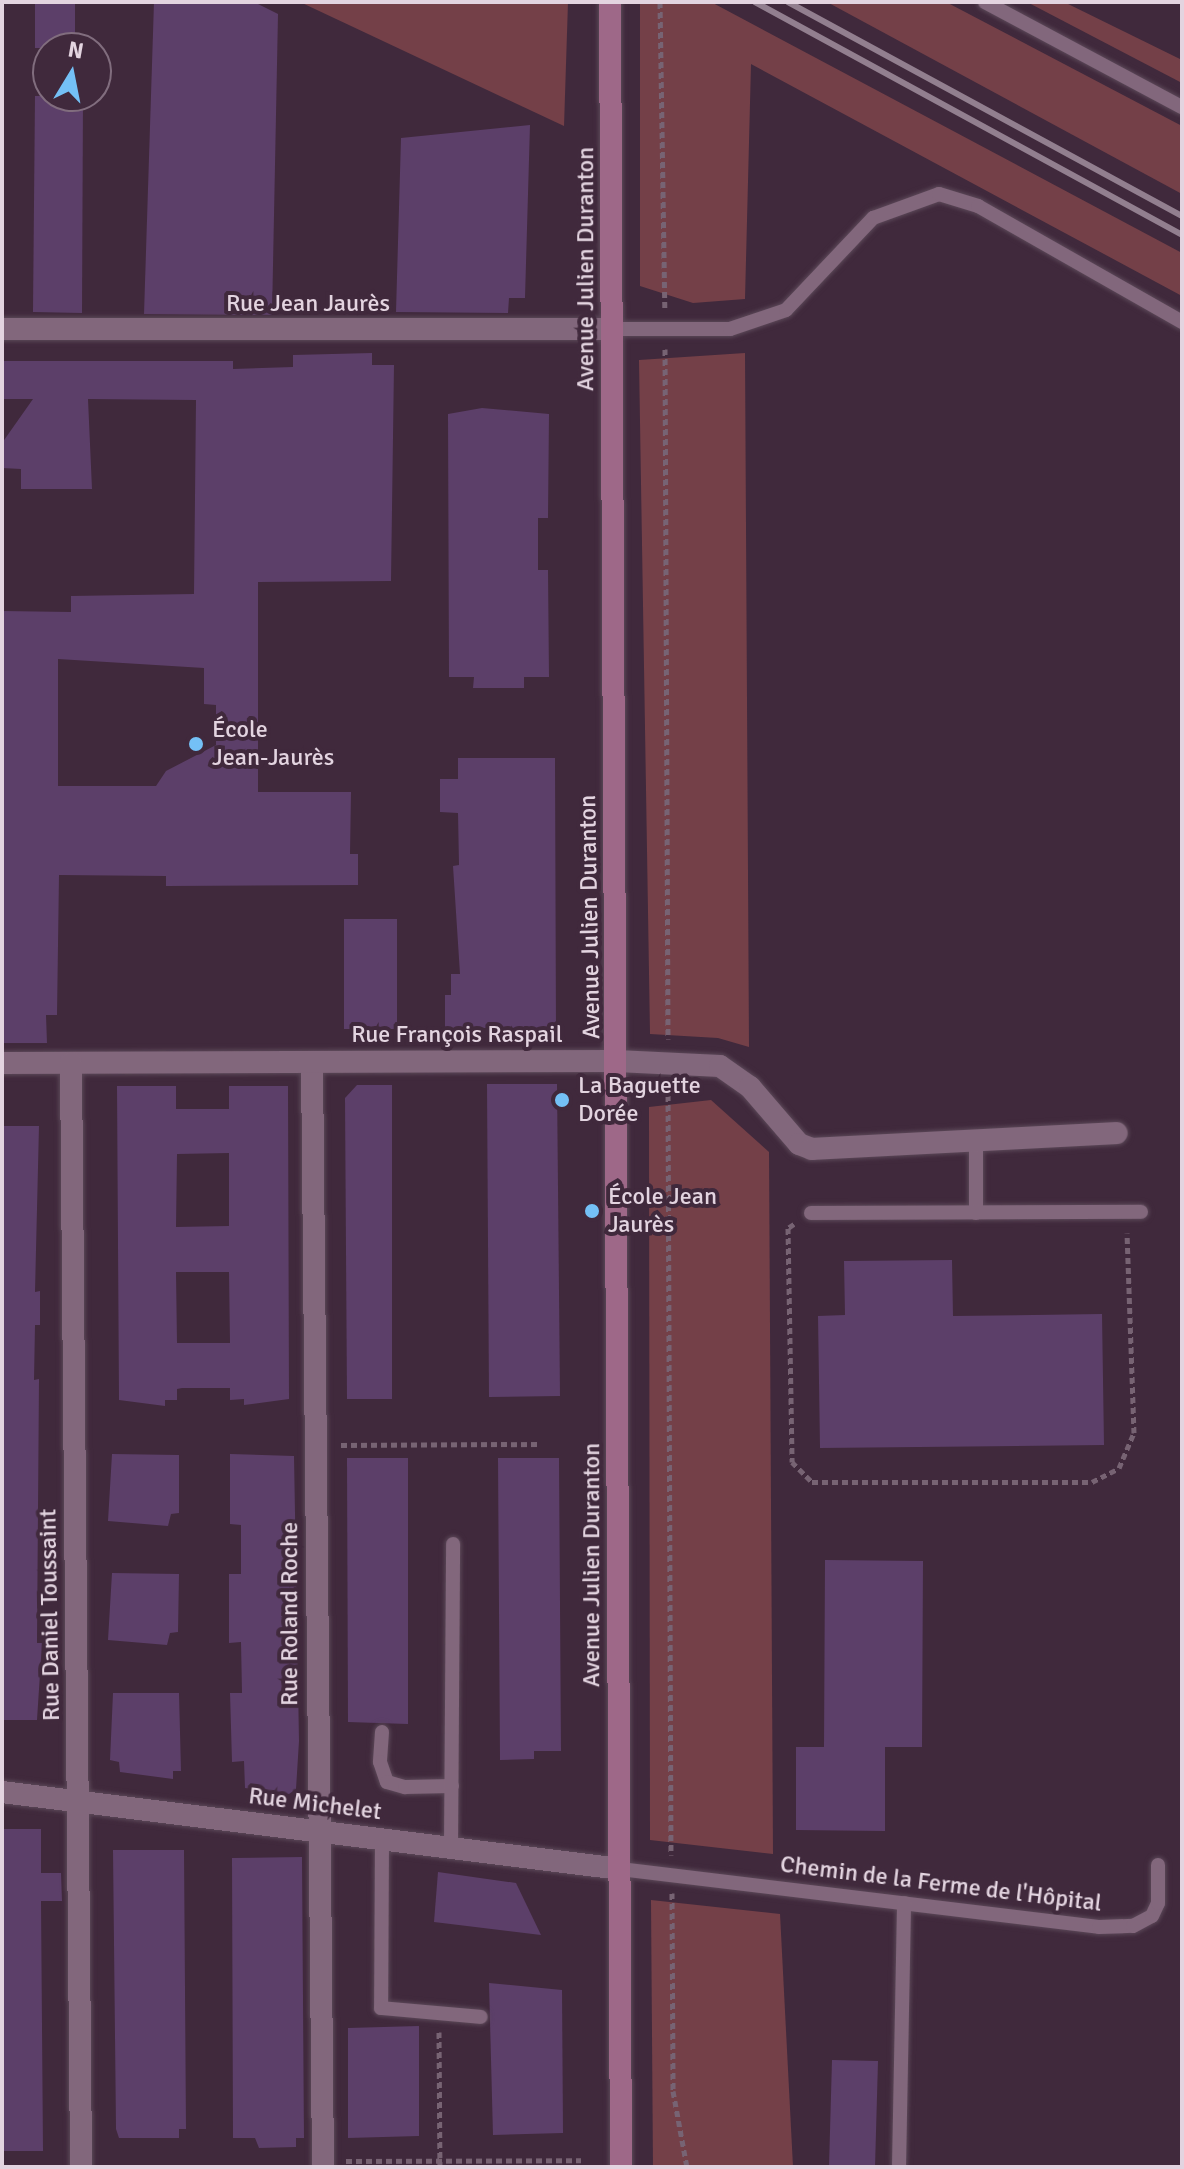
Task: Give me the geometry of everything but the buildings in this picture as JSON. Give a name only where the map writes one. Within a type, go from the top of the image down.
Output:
[{"type":"main road","name":"Avenue Julien Duranton","points":[[610,2],[621,2167]]},
{"type":"street","name":"Rue Jean Jaurès","points":[[2,329],[614,329]]},
{"type":"street","name":"Rue François Raspail","points":[[2,1063],[617,1061],[720,1066],[750,1087],[799,1144],[812,1149],[1117,1133]]},
{"type":"street","name":"Rue Roland Roche","points":[[312,1062],[317,1829],[323,2164]]},
{"type":"street","name":"Rue Daniel Toussaint","points":[[71,1063],[81,2167]]},
{"type":"street","name":"Rue Michelet","points":[[2,1792],[620,1869]]},
{"type":"lane","points":[[985,2],[1182,107]]},
{"type":"lane","points":[[614,329],[730,329],[786,310],[873,218],[939,194],[978,206],[1182,322]]},
{"type":"lane","points":[[976,1141],[976,1213]]},
{"type":"lane","points":[[811,1213],[1134,1212]]},
{"type":"lane","points":[[451,1847],[453,1544]]},
{"type":"lane","points":[[382,1732],[380,1762],[387,1782],[405,1787],[452,1786]]},
{"type":"lane","points":[[382,1838],[381,2008],[481,2017]]},
{"type":"lane","name":"Chemin de la Ferme de l'Hôpital","points":[[620,1869],[1099,1927],[1133,1926],[1152,1916],[1158,1903],[1158,1865]]},
{"type":"lane","points":[[899,2167],[904,1903]]},
{"type":"path","points":[[811,1213],[788,1228],[792,1462],[812,1482],[1092,1482],[1119,1468],[1134,1433],[1134,1212]]},
{"type":"path","points":[[316,1446],[540,1444]]},
{"type":"path","points":[[438,2013],[440,2164]]},
{"type":"path","points":[[323,2164],[581,2160]]},
{"type":"shaded area","points":[[300,2],[568,2],[564,126]]},
{"type":"shaded area","points":[[640,2],[711,2],[1182,253],[1182,296],[751,64],[745,299],[693,303],[640,286]]},
{"type":"shaded area","points":[[827,2],[946,2],[1182,126],[1182,194]]},
{"type":"shaded area","points":[[1027,2],[1064,2],[1182,60],[1182,83]]},
{"type":"shaded area","points":[[745,353],[749,1047],[718,1038],[650,1034],[639,360]]},
{"type":"shaded area","points":[[711,1100],[769,1152],[773,1854],[650,1840],[649,1107]]},
{"type":"shaded area","points":[[651,1900],[780,1914],[793,2167],[653,2167]]},
{"type":"railway","points":[[755,2],[1182,235]]},
{"type":"railway","points":[[788,2],[1182,216]]},
{"type":"place","name":"École Jean-Jaurès","points":[[196,744]]},
{"type":"place","name":"La Baguette Dorée","points":[[562,1100]]},
{"type":"place","name":"École Jean Jaurès","points":[[592,1211]]}]
